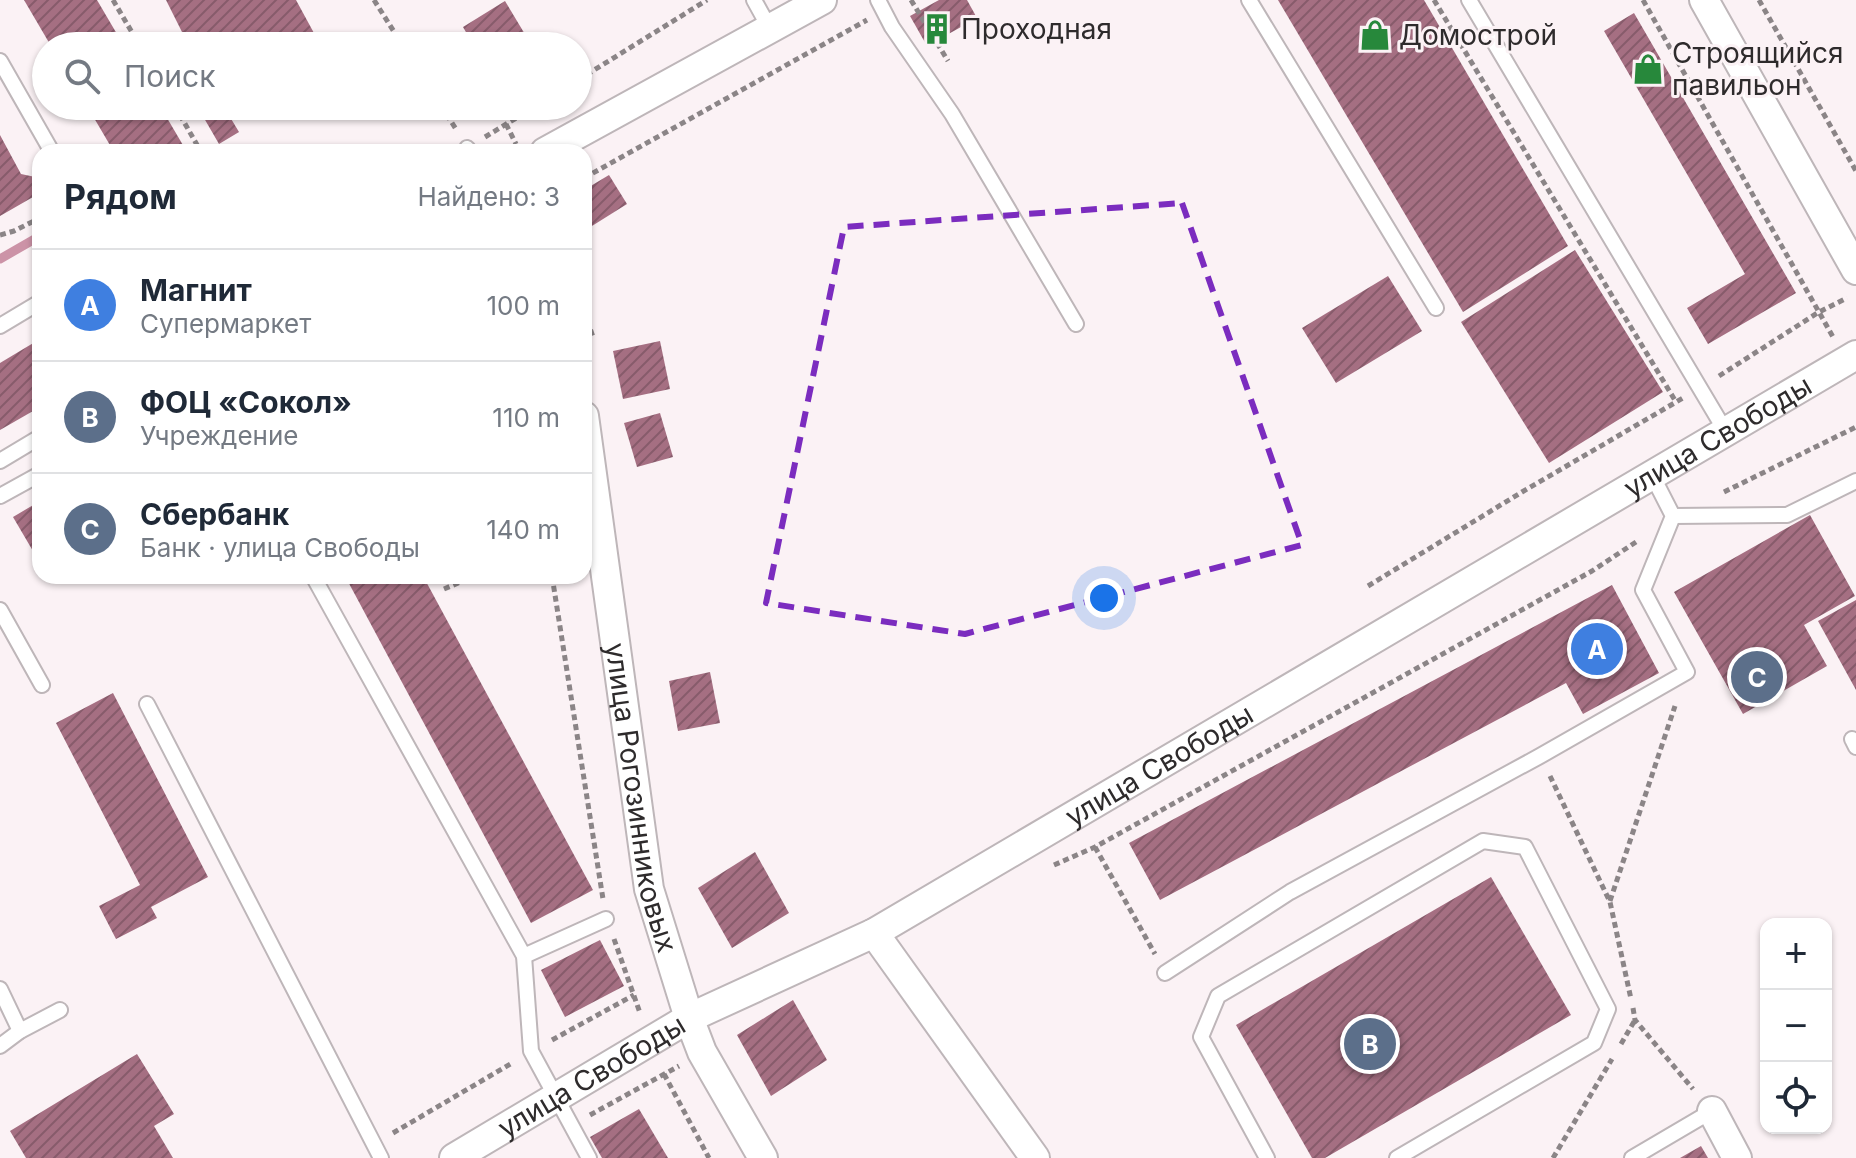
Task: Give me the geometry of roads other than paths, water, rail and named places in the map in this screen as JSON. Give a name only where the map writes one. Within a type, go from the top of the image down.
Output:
[{"type":"street","points":[[560,144],[822,0]]},
{"type":"street","points":[[1704,0],[1856,270]]},
{"type":"street","name":"улица Свободы","points":[[454,1158],[689,1018],[874,933],[1856,355]]},
{"type":"street","name":"улица Рогозинниковых","points":[[592,474],[649,889],[702,1052],[763,1158]]},
{"type":"street","points":[[874,933],[1035,1158]]},
{"type":"street","points":[[1712,1111],[1737,1158]]},
{"type":"lane","points":[[754,0],[770,29]]},
{"type":"lane","points":[[1249,0],[1436,308]]},
{"type":"lane","points":[[1469,0],[1726,432]]},
{"type":"lane","points":[[881,5],[952,114],[1076,324]]},
{"type":"lane","points":[[0,61],[32,117]]},
{"type":"lane","points":[[34,120],[47,144]]},
{"type":"lane","points":[[0,326],[32,307]]},
{"type":"lane","points":[[0,461],[32,442]]},
{"type":"lane","points":[[1165,973],[1290,892],[1687,672],[1643,590],[1673,516],[1652,475]]},
{"type":"lane","points":[[0,496],[32,478]]},
{"type":"lane","points":[[1673,516],[1787,515],[1856,481]]},
{"type":"lane","points":[[317,584],[524,956],[531,1051],[589,1158]]},
{"type":"lane","points":[[0,610],[42,685]]},
{"type":"lane","points":[[147,704],[377,1152]]},
{"type":"lane","points":[[1267,1158],[1201,1037],[1218,996],[1483,841],[1525,847],[1608,1009],[1594,1043],[1397,1158]]},
{"type":"lane","points":[[524,956],[606,919]]},
{"type":"lane","points":[[0,989],[20,1031]]},
{"type":"lane","points":[[0,1046],[20,1031],[60,1010]]},
{"type":"lane","points":[[1632,1158],[1712,1111]]},
{"type":"waterway","points":[[0,259],[32,241]]},
{"type":"place","name":"Проходная","points":[[937,29]]},
{"type":"place","name":"Домострой","points":[[1375,35]]},
{"type":"place","name":"Строящийся павильон","points":[[1648,69]]},
{"type":"place","name":"Магнит","points":[[1597,649]]},
{"type":"place","name":"Сбербанк","points":[[1757,677]]},
{"type":"place","name":"ФОЦ «Сокол»","points":[[1370,1044]]}]
